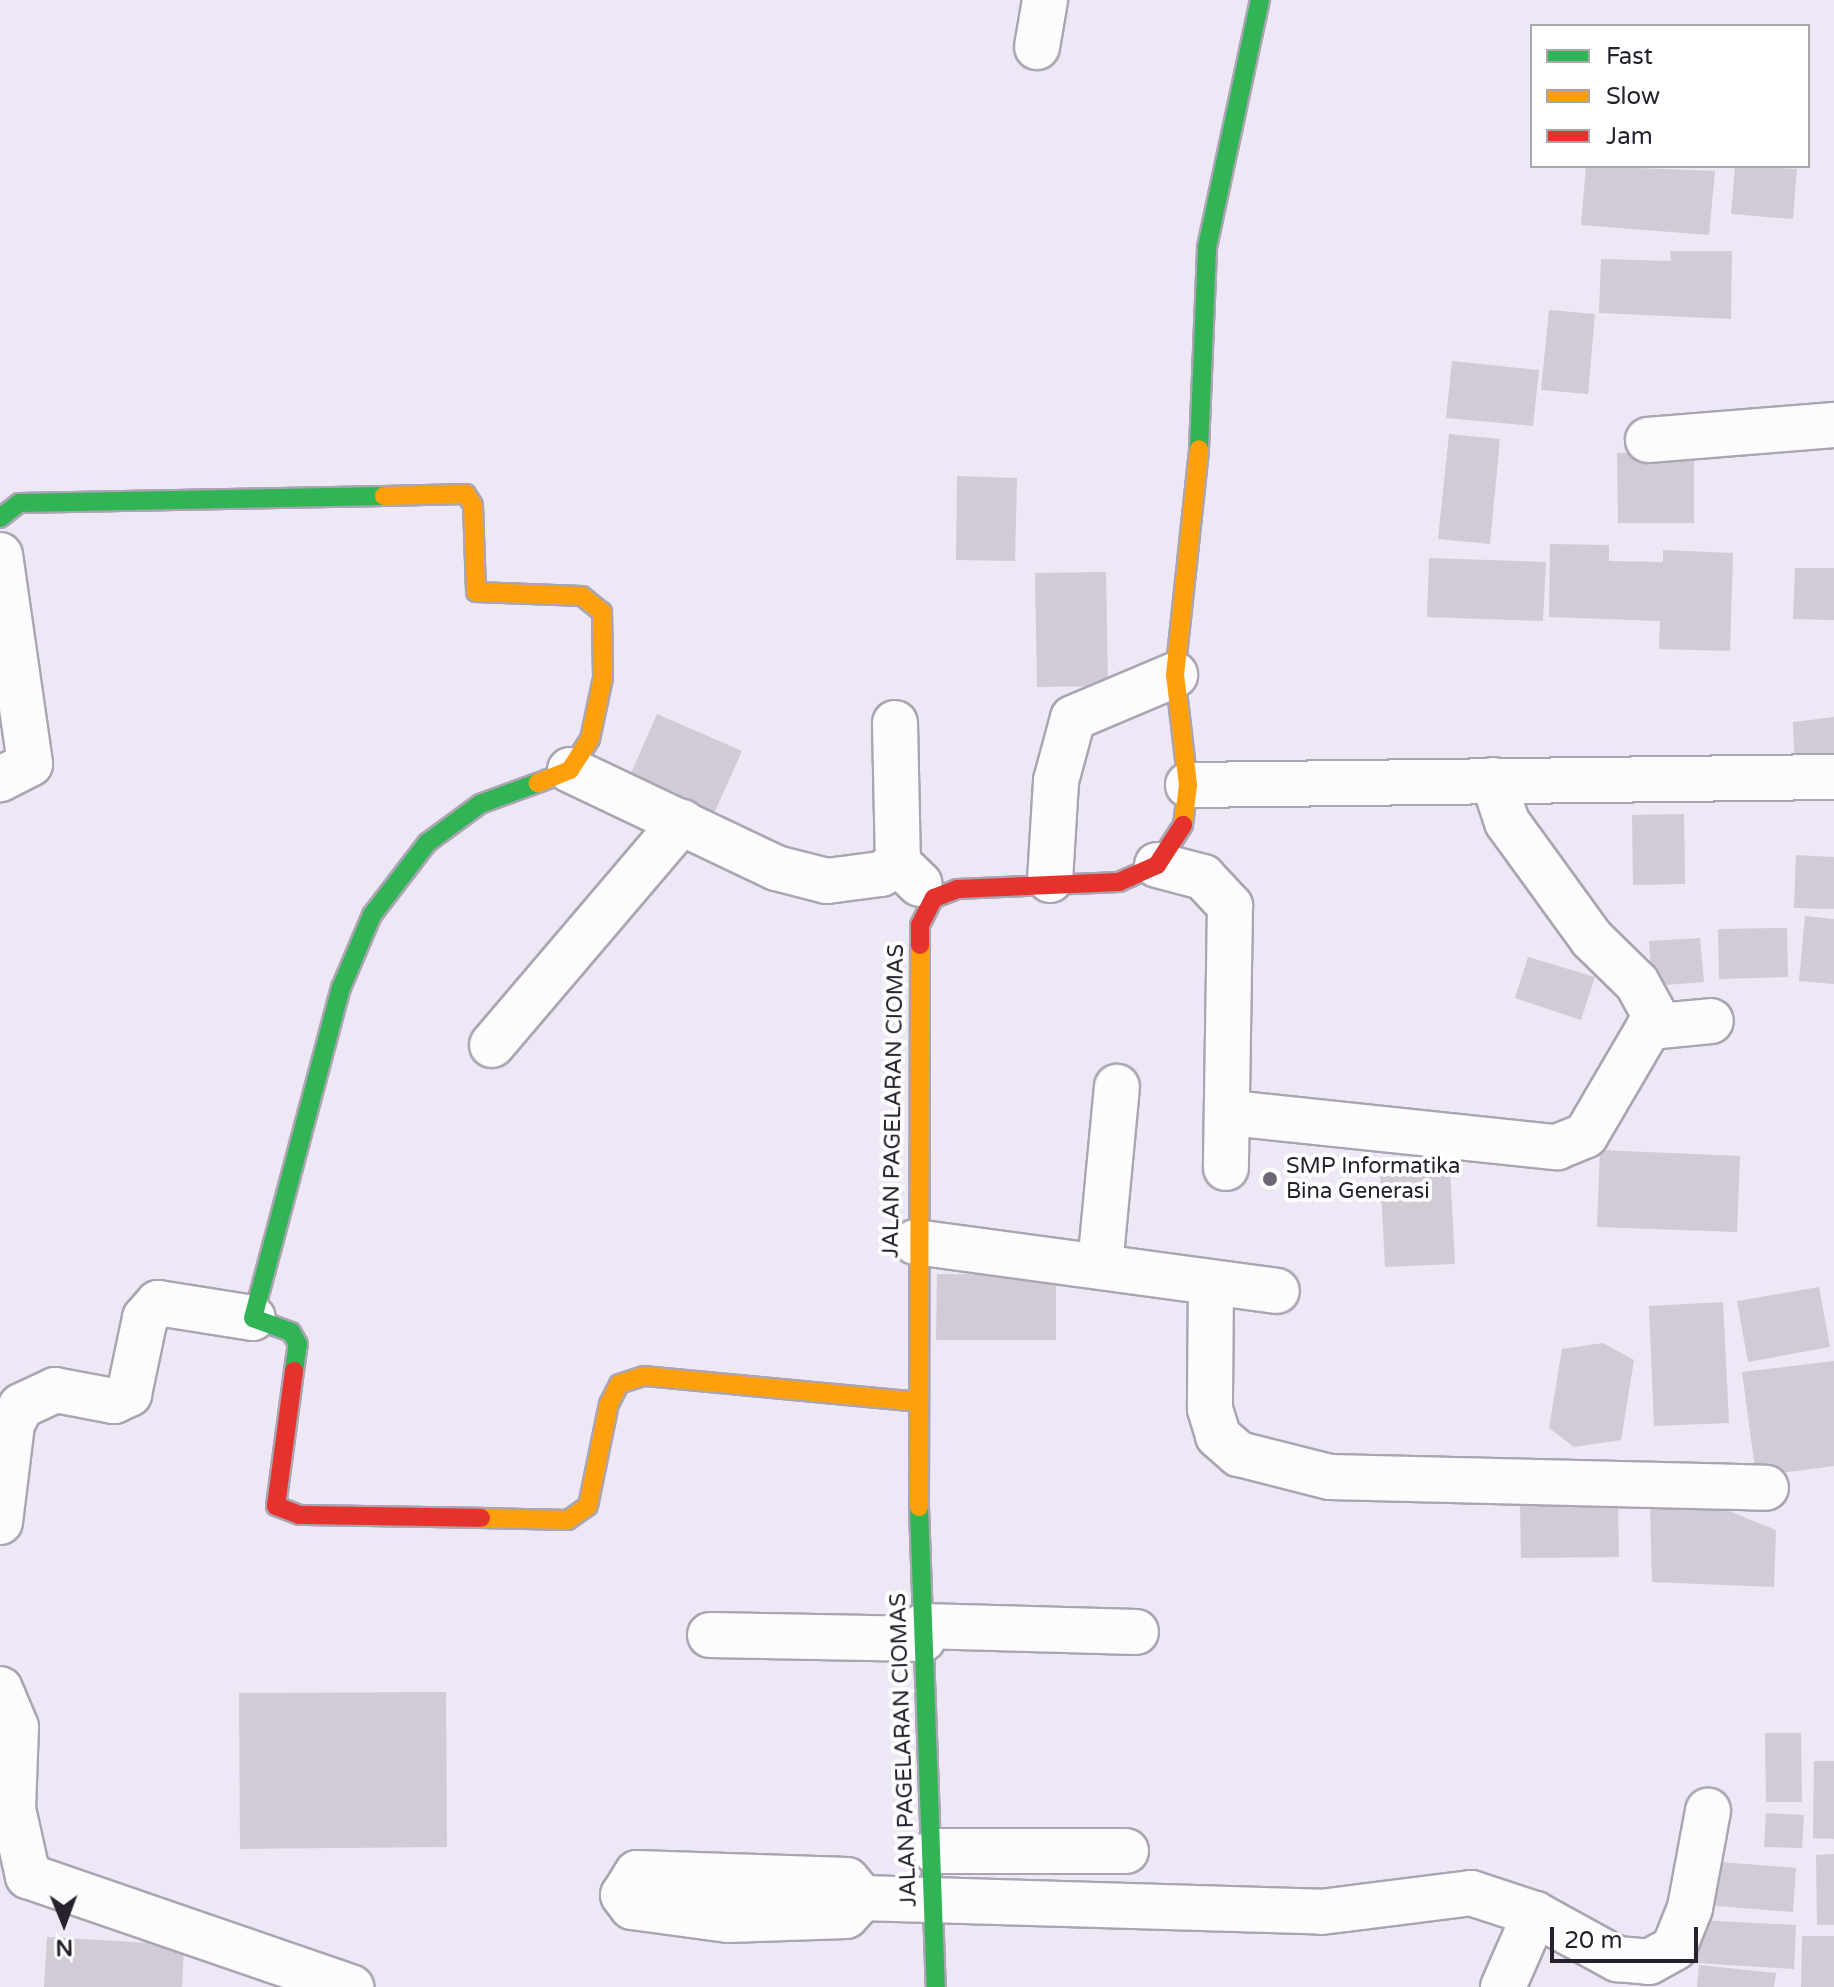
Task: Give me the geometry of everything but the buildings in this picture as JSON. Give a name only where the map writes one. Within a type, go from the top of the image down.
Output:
[{"type":"street","points":[[1037,47],[1045,0]]},
{"type":"street","points":[[895,723],[898,863],[934,898],[1050,880],[1119,882],[1157,865],[1182,834],[1188,785],[1175,675],[1207,380],[1207,247],[1260,0]]},
{"type":"street","points":[[1648,440],[1834,425]]},
{"type":"street","points":[[0,518],[19,503],[466,494],[473,505],[476,592],[582,596],[602,612],[603,678],[590,739],[570,770],[519,786],[449,824],[398,873],[372,915],[341,988],[253,1318]]},
{"type":"street","points":[[0,555],[30,764],[0,779]]},
{"type":"street","points":[[1050,880],[1056,781],[1073,718],[1175,675]]},
{"type":"street","points":[[570,770],[776,868],[827,881],[881,874],[898,863]]},
{"type":"street","points":[[1188,785],[1834,777]]},
{"type":"street","points":[[1493,780],[1507,822],[1592,939],[1637,983],[1659,1023]]},
{"type":"street","points":[[492,1045],[682,822]]},
{"type":"street","points":[[1157,865],[1203,877],[1230,906],[1231,1113],[1226,1168]]},
{"type":"street","name":"JALAN PAGELARAN CIOMAS","points":[[934,898],[920,925],[915,1242],[923,1633],[935,1851],[936,1987]]},
{"type":"street","points":[[1231,1113],[1557,1147],[1586,1135],[1638,1042],[1659,1023],[1711,1021]]},
{"type":"street","points":[[1100,1266],[1117,1087]]},
{"type":"street","points":[[915,1242],[1277,1291]]},
{"type":"street","points":[[1211,1283],[1210,1409],[1218,1436],[1239,1454],[1330,1477],[1766,1488]]},
{"type":"street","points":[[0,1522],[12,1424],[21,1406],[55,1390],[114,1401],[129,1394],[145,1318],[158,1303],[253,1318],[291,1332],[298,1344],[275,1496],[286,1513],[568,1520],[588,1506],[598,1485],[609,1404],[619,1384],[644,1376],[919,1402]]},
{"type":"street","points":[[710,1635],[1136,1632]]},
{"type":"street","points":[[0,1689],[16,1727],[13,1809],[28,1876],[351,1987]]},
{"type":"street","points":[[862,1898],[934,1897],[1321,1912],[1471,1893],[1535,1914],[1617,1959],[1649,1962],[1674,1948],[1690,1908],[1708,1811]]},
{"type":"street","points":[[935,1851],[1126,1851]]},
{"type":"street","points":[[1503,1987],[1535,1914]]},
{"type":"traffic: fast","points":[[1199,449],[1207,247],[1260,0]]},
{"type":"traffic: fast","points":[[0,518],[19,503],[384,496]]},
{"type":"traffic: fast","points":[[294,1371],[298,1344],[291,1332],[253,1318],[341,988],[372,915],[427,843],[480,804],[537,783]]},
{"type":"traffic: fast","points":[[919,1507],[936,1987]]},
{"type":"traffic: slow","points":[[1183,825],[1188,785],[1175,675],[1199,449]]},
{"type":"traffic: slow","points":[[384,496],[466,494],[473,505],[476,592],[582,596],[602,612],[603,678],[590,739],[570,770],[537,783]]},
{"type":"traffic: slow","points":[[919,1507],[920,945]]},
{"type":"traffic: slow","points":[[481,1518],[568,1520],[588,1506],[609,1404],[619,1384],[644,1376],[919,1402]]},
{"type":"traffic: jam","points":[[920,945],[920,925],[934,898],[957,889],[1119,882],[1157,865],[1183,825]]},
{"type":"traffic: jam","points":[[294,1371],[276,1506],[299,1515],[481,1518]]},
{"type":"place","name":"SMP Informatika Bina Generasi","points":[[1270,1179]]}]
